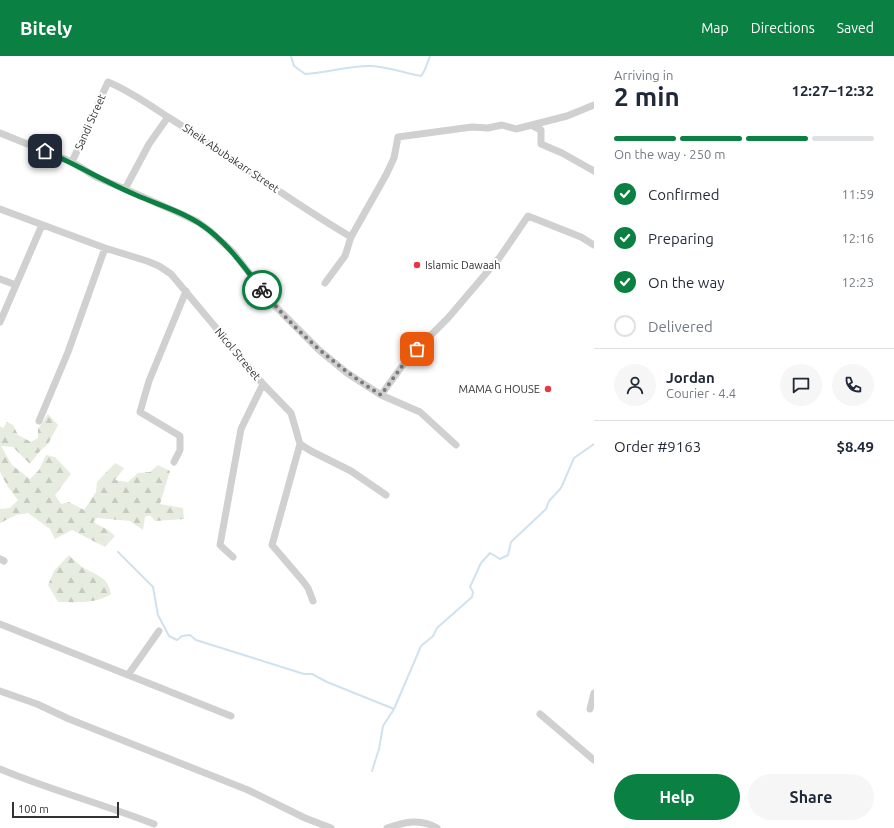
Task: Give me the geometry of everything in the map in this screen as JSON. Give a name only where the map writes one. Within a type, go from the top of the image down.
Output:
[{"type":"street","name":"Sheik Abubakarr Street","points":[[108,82],[139,97],[310,213],[351,238]]},
{"type":"street","name":"Sandi Street","points":[[72,162],[108,82]]},
{"type":"street","points":[[533,126],[567,116],[594,105]]},
{"type":"street","points":[[125,190],[149,144],[168,117]]},
{"type":"street","points":[[326,283],[345,256],[351,238],[367,212],[394,158],[398,136],[472,127],[488,128],[502,125],[516,129],[525,125],[533,126],[541,130],[541,144],[562,153],[594,171]]},
{"type":"street","points":[[0,133],[72,162],[96,177],[198,222],[233,252],[274,305],[300,332],[347,373],[381,395],[420,412],[456,445]]},
{"type":"street","name":"Nicol Streeet","points":[[0,209],[105,248],[159,266],[171,274],[264,384],[289,409],[300,444]]},
{"type":"street","points":[[381,395],[408,358],[426,341],[474,288],[509,244],[528,216],[581,237],[594,245]]},
{"type":"street","points":[[0,322],[42,225]]},
{"type":"street","points":[[38,421],[68,352],[105,248]]},
{"type":"street","points":[[0,279],[16,285]]},
{"type":"street","points":[[174,462],[180,450],[180,436],[140,412],[152,374],[186,292]]},
{"type":"street","points":[[233,557],[220,545],[220,541],[227,518],[242,429],[264,384]]},
{"type":"street","points":[[313,602],[308,588],[272,545],[300,444],[351,471],[386,495]]},
{"type":"street","points":[[0,624],[231,716]]},
{"type":"street","points":[[128,675],[159,631]]},
{"type":"street","points":[[0,690],[248,790],[305,818],[331,828]]},
{"type":"street","points":[[590,709],[594,693]]},
{"type":"street","points":[[540,714],[594,760]]},
{"type":"street","points":[[0,769],[32,783],[116,809],[154,824]]},
{"type":"street","points":[[387,828],[416,821],[425,822],[437,828]]},
{"type":"green space","points":[[48,414],[58,425],[48,444],[40,451],[30,464],[13,447],[1,446],[12,465],[30,479],[39,470],[46,455],[55,457],[71,474],[55,495],[61,504],[69,502],[84,510],[96,492],[97,482],[115,463],[124,468],[115,480],[128,482],[138,473],[150,472],[158,465],[170,471],[160,504],[183,508],[184,519],[155,521],[150,515],[145,517],[143,530],[130,521],[97,518],[93,522],[108,530],[115,536],[105,547],[72,530],[55,539],[50,529],[28,513],[16,515],[0,523],[0,509],[10,508],[18,500],[8,487],[0,472],[0,426],[3,428],[7,422],[13,425],[18,435],[31,442],[38,438],[38,429]]},
{"type":"green space","points":[[69,555],[81,566],[104,579],[111,594],[93,601],[58,602],[48,585],[54,571]]},
{"type":"waterway","points":[[291,56],[294,66],[305,74],[353,67],[375,66],[421,76],[430,56]]},
{"type":"waterway","points":[[372,771],[379,749],[383,726],[394,709],[421,646],[433,636],[437,628],[472,597],[473,592],[470,587],[481,563],[490,553],[500,559],[508,555],[511,542],[546,509],[549,501],[561,488],[574,458],[594,444]]},
{"type":"waterway","points":[[118,552],[153,587],[158,615],[169,636],[177,640],[182,636],[190,635],[196,640],[304,674],[312,674],[327,682],[394,709]]},
{"type":"way so far","points":[[262,290],[274,305],[319,350],[347,373],[381,395],[408,358],[417,349]]},
{"type":"place","name":"Islamic Dawaah","points":[[417,265]]},
{"type":"place","name":"MAMA G HOUSE","points":[[548,389]]},
{"type":"route","points":[[45,151],[72,162],[96,177],[198,222],[233,252],[262,290]]}]
